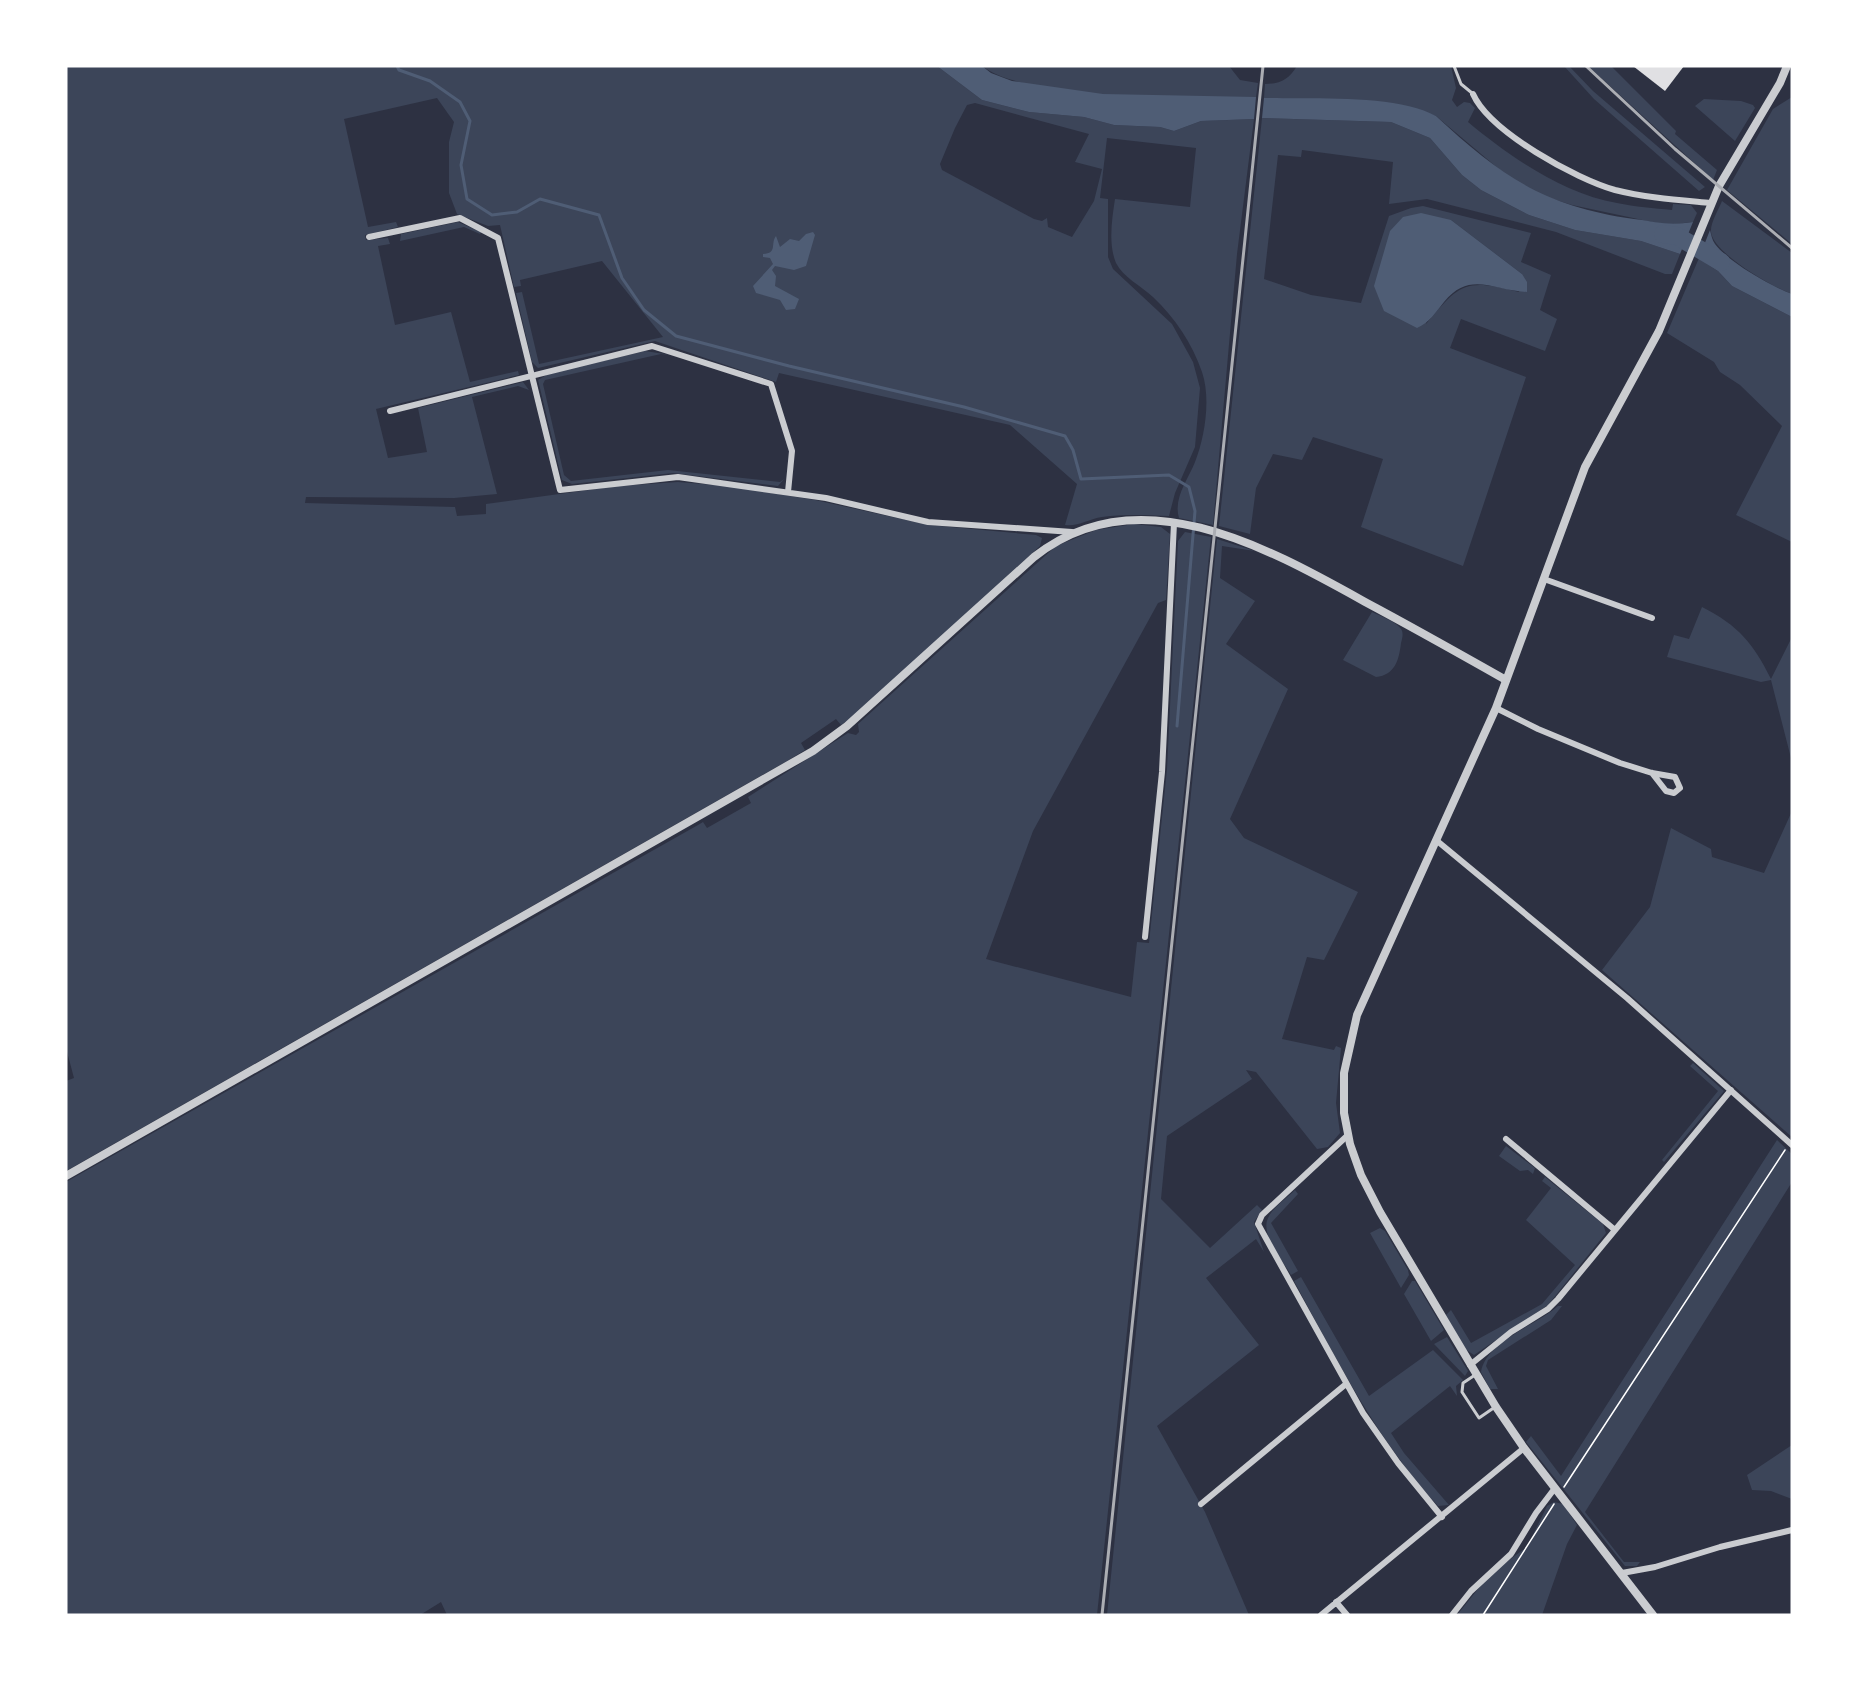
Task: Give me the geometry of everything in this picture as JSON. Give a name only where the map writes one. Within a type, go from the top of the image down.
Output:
[{"type":"street","points":[[1653,1615],[1524,1448],[1496,1407],[1370,1194],[1357,1165],[1348,1135],[1344,1104],[1344,1073],[1357,1015],[1496,708],[1585,467],[1659,331],[1712,203],[1787,66]]},
{"type":"street","points":[[1473,94],[1481,109],[1497,126],[1589,180],[1632,194],[1712,203]]},
{"type":"street","points":[[369,237],[460,218],[498,238],[560,490],[678,477],[788,492],[928,522],[1072,532],[1118,521],[1174,523],[1220,534],[1277,555],[1506,680]]},
{"type":"street","points":[[390,411],[652,346],[771,384],[792,451],[788,492]]},
{"type":"street","points":[[1145,937],[1162,772],[1174,523]]},
{"type":"street","points":[[66,1176],[813,751],[847,726],[1034,557],[1072,532]]},
{"type":"street","points":[[1544,579],[1652,618]]},
{"type":"street","points":[[1496,708],[1579,747],[1652,774]]},
{"type":"street","points":[[1436,840],[1627,998],[1791,1144]]},
{"type":"street","points":[[1470,1365],[1511,1332],[1548,1309],[1731,1090]]},
{"type":"street","points":[[1348,1135],[1262,1215],[1258,1224],[1346,1384],[1398,1463],[1442,1517]]},
{"type":"street","points":[[1506,1139],[1615,1230]]},
{"type":"street","points":[[1201,1504],[1346,1384]]},
{"type":"street","points":[[1321,1615],[1524,1448]]},
{"type":"street","points":[[1452,1615],[1471,1591],[1511,1554],[1536,1513],[1557,1491]]},
{"type":"street","points":[[1622,1573],[1792,1530]]},
{"type":"street","points":[[1336,1602],[1347,1615]]},
{"type":"lane","points":[[1454,66],[1461,84],[1473,94]]},
{"type":"lane","points":[[1475,1375],[1463,1383],[1462,1392],[1479,1418],[1496,1407]]},
{"type":"path","points":[[1483,1615],[1557,1491],[1791,1144]]},
{"type":"shaded area","points":[[66,66],[937,66],[982,100],[1029,112],[1084,117],[1114,125],[1160,127],[1174,131],[1201,121],[1254,119],[1237,254],[1213,525],[1179,518],[1178,511],[1182,489],[1202,441],[1206,394],[1202,372],[1188,341],[1169,314],[1119,268],[1111,240],[1115,199],[1190,207],[1196,148],[1107,138],[1100,198],[1108,199],[1108,257],[1113,269],[1172,324],[1193,362],[1200,388],[1195,447],[1175,493],[1169,516],[1110,516],[1065,525],[1077,484],[1010,425],[779,373],[776,382],[655,341],[538,368],[532,362],[516,293],[522,292],[539,364],[663,337],[602,261],[520,280],[521,286],[514,287],[500,225],[488,226],[457,214],[449,193],[449,142],[454,122],[437,98],[344,119],[368,227],[396,222],[398,227],[365,235],[366,240],[388,238],[390,244],[378,246],[395,325],[451,312],[470,382],[518,371],[519,375],[376,409],[388,458],[427,452],[418,408],[523,382],[529,390],[518,386],[472,397],[497,494],[454,498],[306,497],[305,503],[455,507],[457,516],[486,514],[486,504],[618,486],[678,482],[728,486],[815,500],[929,525],[1036,535],[1042,538],[1040,546],[855,715],[841,725],[836,719],[801,743],[805,750],[66,1171],[66,1081],[74,1078],[66,1048]],"holes":[[[975,103],[1089,134],[1075,162],[1102,169],[1094,201],[1072,237],[1048,227],[1047,218],[1042,221],[1034,219],[942,170],[940,164],[967,105]]]},
{"type":"shaded area","points":[[937,66],[982,66],[991,73],[1012,81],[1103,94],[1256,97],[1254,119],[1201,121],[1174,131],[1160,127],[1114,125],[1084,117],[1029,112],[982,100]]},
{"type":"shaded area","points":[[982,66],[1229,66],[1240,80],[1258,83],[1256,97],[1194,98],[1113,95],[1035,86],[1004,77]]},
{"type":"shaded area","points":[[1297,66],[1451,66],[1456,88],[1452,100],[1457,107],[1464,102],[1470,103],[1475,108],[1468,122],[1501,148],[1538,172],[1597,198],[1631,206],[1672,210],[1673,204],[1691,205],[1697,213],[1693,222],[1666,225],[1572,205],[1540,195],[1506,175],[1436,116],[1401,105],[1264,98],[1265,84],[1284,80]]},
{"type":"shaded area","points":[[1564,66],[1569,66],[1593,91],[1705,187],[1699,191],[1594,99]]},
{"type":"shaded area","points":[[1588,66],[1611,66],[1676,131],[1675,134],[1717,170],[1713,180]]},
{"type":"shaded area","points":[[1792,97],[1792,244],[1727,190],[1773,109]]},
{"type":"shaded area","points":[[1264,98],[1353,99],[1400,104],[1420,109],[1436,116],[1504,172],[1549,197],[1574,206],[1634,219],[1669,224],[1693,222],[1680,254],[1641,241],[1575,230],[1529,215],[1481,190],[1462,175],[1430,138],[1391,122],[1262,118]]},
{"type":"shaded area","points":[[1704,99],[1741,101],[1753,105],[1755,108],[1735,141],[1695,106]]},
{"type":"shaded area","points":[[1262,118],[1391,122],[1430,138],[1462,175],[1481,190],[1529,215],[1575,230],[1641,241],[1680,254],[1672,274],[1665,274],[1556,232],[1427,199],[1389,204],[1393,162],[1302,150],[1301,157],[1278,155],[1264,279],[1311,295],[1361,303],[1389,216],[1423,206],[1531,233],[1521,262],[1551,275],[1540,310],[1557,319],[1545,351],[1461,319],[1450,348],[1526,377],[1463,566],[1361,527],[1383,459],[1313,437],[1302,460],[1273,454],[1256,488],[1250,534],[1219,526]],"holes":[[[1451,220],[1522,274],[1519,292],[1486,285],[1465,287],[1447,300],[1426,324]]]},
{"type":"shaded area","points":[[1722,201],[1792,253],[1792,294],[1771,284],[1732,259],[1714,240],[1711,228]]},
{"type":"shaded area","points":[[1421,213],[1451,220],[1522,274],[1527,282],[1527,292],[1483,285],[1463,287],[1454,292],[1429,320],[1417,328],[1384,311],[1374,286],[1390,231],[1403,217]]},
{"type":"shaded area","points":[[458,222],[481,232],[480,234],[464,227],[400,241],[401,234]]},
{"type":"shaded area","points":[[1710,230],[1715,244],[1729,258],[1762,280],[1792,294],[1792,317],[1732,286],[1718,271],[1699,258]]},
{"type":"shaded area","points":[[813,232],[815,235],[806,266],[794,270],[775,266],[772,270],[776,276],[775,286],[799,299],[795,309],[786,310],[780,300],[756,293],[753,286],[773,264],[770,258],[763,257],[763,254],[771,252],[776,236],[780,247],[790,239],[799,241],[806,234]]},
{"type":"shaded area","points":[[1699,258],[1718,271],[1732,286],[1792,317],[1792,542],[1736,515],[1782,426],[1740,385],[1720,372],[1714,362],[1667,333]]},
{"type":"shaded area","points":[[645,351],[671,355],[661,354],[545,380],[543,384],[564,475],[571,481],[668,470],[780,482],[784,479],[778,486],[673,473],[572,484],[562,480],[538,380],[548,374]]},
{"type":"shaded area","points":[[1134,524],[1161,527],[1170,534],[1166,600],[1158,603],[1033,831],[986,959],[1131,997],[1137,942],[1149,943],[1167,769],[1178,541],[1185,532],[1211,537],[1097,1615],[447,1615],[441,1602],[420,1615],[66,1615],[66,1182],[703,822],[707,828],[751,803],[748,797],[848,733],[856,735],[859,732],[858,724],[1056,546],[1096,530]]},
{"type":"shaded area","points":[[1217,539],[1255,551],[1222,546],[1220,578],[1255,601],[1226,644],[1288,689],[1230,819],[1244,838],[1358,892],[1324,960],[1307,957],[1282,1039],[1334,1050],[1336,1046],[1341,1048],[1336,1103],[1340,1133],[1328,1147],[1317,1149],[1256,1072],[1246,1070],[1252,1079],[1167,1136],[1161,1199],[1210,1248],[1257,1205],[1262,1210],[1254,1222],[1264,1252],[1256,1239],[1206,1278],[1259,1345],[1157,1426],[1205,1512],[1249,1615],[1107,1615]]},
{"type":"shaded area","points":[[1702,607],[1726,621],[1744,637],[1758,655],[1771,679],[1792,637],[1792,762],[1771,680],[1761,682],[1667,657],[1674,635],[1689,639]]},
{"type":"shaded area","points":[[1372,612],[1396,624],[1403,634],[1395,666],[1388,673],[1376,677],[1343,660]]},
{"type":"shaded area","points":[[1792,811],[1792,1137],[1602,970],[1650,907],[1671,828],[1711,849],[1712,857],[1764,873]]},
{"type":"shaded area","points":[[1693,1063],[1724,1091],[1664,1162],[1662,1160],[1718,1091],[1690,1066]]},
{"type":"shaded area","points":[[1777,1140],[1792,1154],[1792,1182],[1585,1512],[1624,1562],[1640,1562],[1637,1566],[1625,1566],[1526,1442],[1531,1436],[1561,1476]]},
{"type":"shaded area","points":[[1506,1146],[1535,1168],[1533,1174],[1528,1170],[1520,1171],[1499,1156]]},
{"type":"shaded area","points":[[1545,1177],[1603,1224],[1606,1233],[1548,1305],[1474,1355],[1465,1349],[1446,1315],[1451,1310],[1471,1343],[1542,1304],[1575,1265],[1526,1220],[1551,1188],[1542,1181]]},
{"type":"shaded area","points":[[1295,1190],[1298,1194],[1271,1223],[1298,1271],[1291,1275],[1270,1240],[1266,1225],[1273,1211]]},
{"type":"shaded area","points":[[1380,1228],[1385,1231],[1408,1270],[1409,1275],[1401,1288],[1370,1233]]},
{"type":"shaded area","points":[[1301,1277],[1369,1396],[1433,1350],[1463,1380],[1456,1386],[1457,1396],[1450,1386],[1391,1433],[1404,1453],[1449,1505],[1438,1506],[1416,1481],[1377,1427],[1342,1370],[1294,1281]]},
{"type":"shaded area","points":[[1412,1281],[1415,1281],[1444,1330],[1431,1341],[1404,1294]]},
{"type":"shaded area","points":[[1558,1306],[1562,1306],[1551,1320],[1488,1360],[1486,1366],[1498,1389],[1490,1389],[1481,1372],[1492,1351]]},
{"type":"shaded area","points":[[1447,1337],[1468,1371],[1465,1376],[1434,1344]]},
{"type":"shaded area","points":[[1792,1445],[1792,1499],[1771,1491],[1752,1490],[1747,1475]]},
{"type":"shaded area","points":[[1554,1502],[1563,1504],[1577,1525],[1567,1544],[1542,1615],[1457,1615],[1491,1573],[1527,1547],[1547,1506]]},
{"type":"building","points":[[1633,66],[1684,66],[1665,91]]},
{"type":"waterway","points":[[397,66],[399,70],[430,81],[460,102],[470,121],[461,165],[467,199],[492,215],[517,212],[540,199],[599,215],[622,278],[644,310],[676,336],[789,366],[964,407],[1065,436],[1073,450],[1081,479],[1169,475],[1189,487],[1195,511],[1177,726]]},
{"type":"waterway","points":[[1663,234],[1677,236],[1721,262]]},
{"type":"railway","points":[[1102,1615],[1263,66]]},
{"type":"railway","points":[[1586,66],[1675,149],[1792,248]]}]
